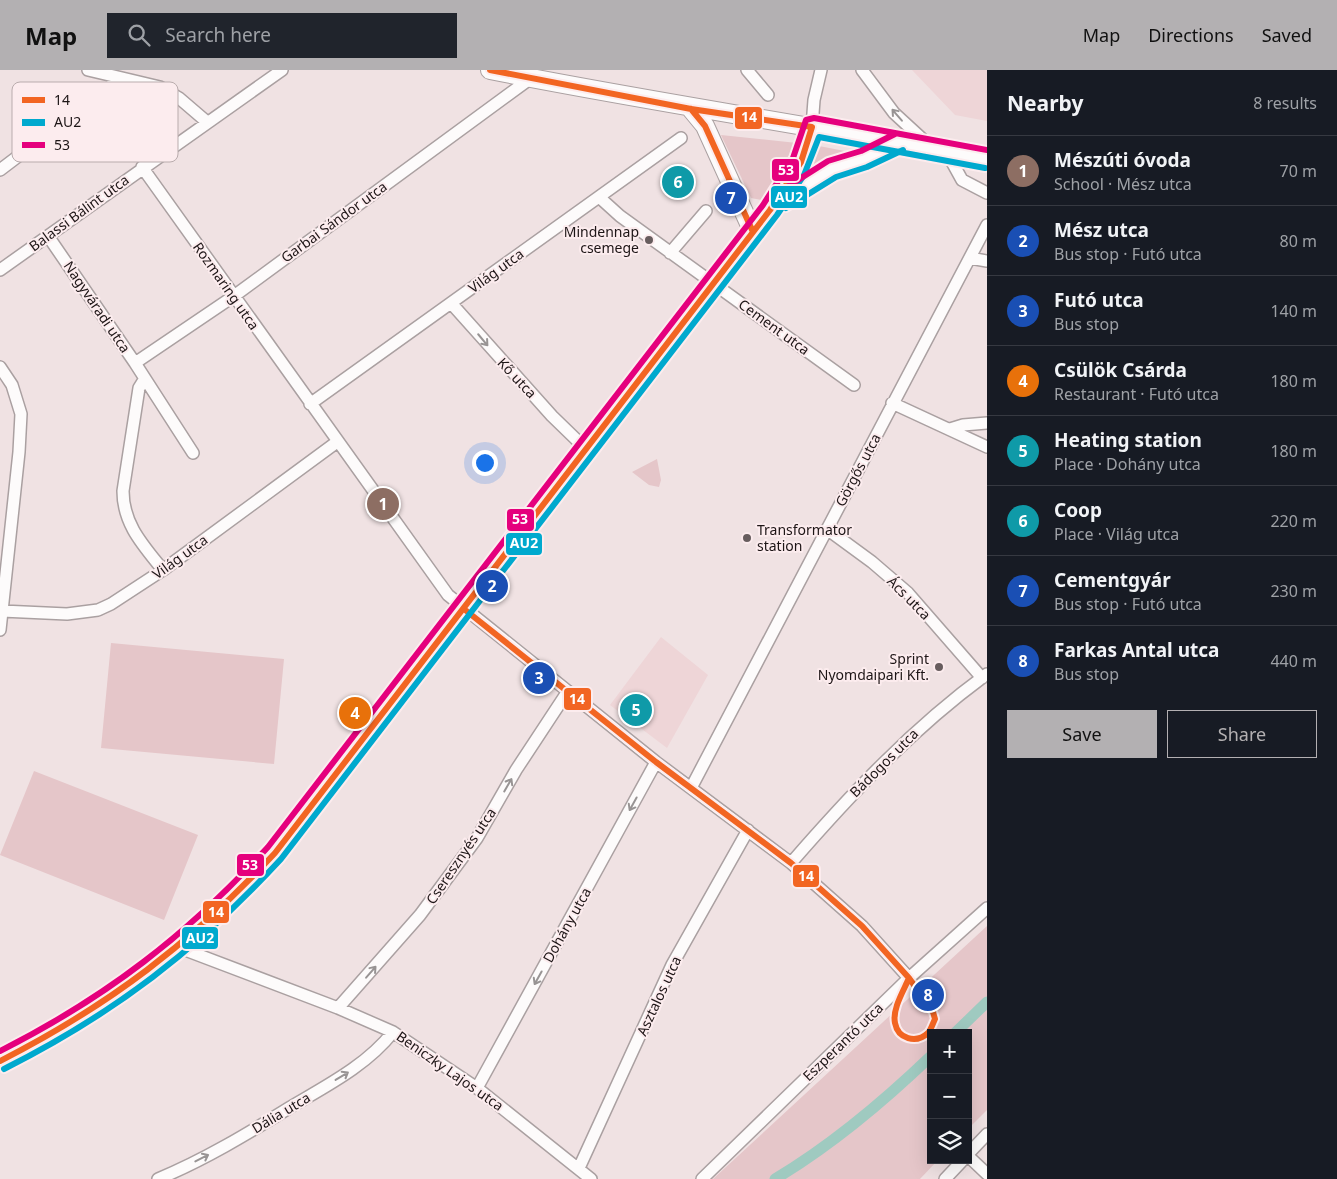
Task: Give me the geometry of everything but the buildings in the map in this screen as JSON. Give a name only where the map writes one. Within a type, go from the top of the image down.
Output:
[{"type":"main road","points":[[490,70],[691,109],[812,127],[987,159]]},
{"type":"main road","points":[[691,109],[706,126],[753,232]]},
{"type":"main road","points":[[0,1062],[94,1011],[180,948],[214,918],[275,852],[773,206],[797,173],[812,127]]},
{"type":"main road","points":[[773,206],[832,169],[864,160],[900,142]]},
{"type":"street","points":[[88,70],[138,82]]},
{"type":"street","name":"Balassi Bálint utca","points":[[178,142],[282,70]]},
{"type":"street","points":[[747,70],[768,95]]},
{"type":"street","points":[[812,127],[814,100],[821,70]]},
{"type":"street","points":[[862,70],[894,113],[939,149],[962,180],[987,193]]},
{"type":"street","points":[[116,82],[121,78]]},
{"type":"street","name":"Garbai Sándor utca","points":[[135,363],[234,296],[531,78]]},
{"type":"street","points":[[178,97],[207,122]]},
{"type":"street","name":"Világ utca","points":[[310,404],[681,138]]},
{"type":"street","points":[[0,170],[12,161]]},
{"type":"street","name":"Balassi Bálint utca","points":[[0,270],[149,162]]},
{"type":"street","name":"Rozmaring utca","points":[[142,167],[448,595],[656,762],[791,863],[862,926],[909,978]]},
{"type":"street","name":"Cement utca","points":[[599,197],[620,216],[670,253],[854,384]]},
{"type":"street","points":[[670,253],[706,210]]},
{"type":"street","name":"Görgős utca","points":[[692,788],[892,403],[987,225]]},
{"type":"street","name":"Nagyváradi utca","points":[[48,236],[135,363],[144,380],[193,453]]},
{"type":"street","points":[[970,258],[987,261]]},
{"type":"street","name":"Kő utca","points":[[451,303],[552,416],[586,448]]},
{"type":"street","points":[[0,367],[12,384],[21,414],[19,452],[0,630]]},
{"type":"street","points":[[144,380],[138,398],[123,491],[123,505],[135,536],[162,570]]},
{"type":"street","points":[[892,403],[987,447]]},
{"type":"street","points":[[950,429],[963,425],[987,423]]},
{"type":"street","name":"Világ utca","points":[[2,611],[67,614],[98,610],[111,604],[162,570],[337,442]]},
{"type":"street","name":"Ács utca","points":[[827,529],[872,562],[908,594],[984,676]]},
{"type":"street","name":"Bádogos utca","points":[[791,863],[905,740],[984,676]]},
{"type":"street","name":"Cseresznyés utca","points":[[338,1008],[420,915],[477,838],[516,770],[568,691]]},
{"type":"street","name":"Dohány utca","points":[[477,1088],[656,762]]},
{"type":"street","name":"Asztalos utca","points":[[579,1168],[672,965],[748,830]]},
{"type":"street","name":"Eszperantó utca","points":[[702,1179],[909,978],[987,908]]},
{"type":"street","name":"Beniczky Lajos utca","points":[[180,948],[338,1008],[393,1032],[477,1088],[592,1179]]},
{"type":"street","name":"Dália utca","points":[[158,1179],[238,1139],[355,1069],[382,1046],[393,1032]]},
{"type":"street","points":[[972,1151],[987,1134]]},
{"type":"street","points":[[972,1159],[987,1174]]},
{"type":"street","points":[[945,1179],[959,1164]]},
{"type":"shaded area","points":[[912,70],[987,70],[987,121],[955,115]]},
{"type":"shaded area","points":[[721,135],[797,143],[766,201],[751,198]]},
{"type":"shaded area","points":[[819,146],[865,155],[810,176]]},
{"type":"shaded area","points":[[657,459],[661,480],[659,487],[649,485],[632,472]]},
{"type":"shaded area","points":[[661,637],[708,675],[667,748],[610,705]]},
{"type":"shaded area","points":[[111,643],[284,659],[274,764],[101,748]]},
{"type":"shaded area","points":[[34,771],[198,835],[164,920],[0,855]]},
{"type":"shaded area","points":[[987,926],[987,1110],[972,1125],[972,1029],[927,1029],[927,1164],[934,1164],[920,1179],[713,1179]]},
{"type":"waterway","points":[[959,1029],[987,1002]]},
{"type":"waterway","points":[[775,1179],[837,1137],[927,1060]]},
{"type":"transit line","name":"14","points":[[0,1061],[78,1018],[147,970],[212,916],[275,853],[770,210],[801,162],[812,127],[691,109],[490,70]]},
{"type":"transit line","name":"14","points":[[691,109],[705,126],[753,232]]},
{"type":"transit line","name":"53","points":[[0,1051],[76,1009],[144,962],[207,908],[268,847],[763,205],[793,158],[806,120],[814,118],[987,150]]},
{"type":"transit line","name":"53","points":[[776,194],[828,161],[861,151],[895,134]]},
{"type":"transit line","name":"AU2","points":[[4,1069],[82,1025],[153,977],[218,922],[281,859],[777,215],[804,175],[819,137],[985,168]]},
{"type":"transit line","name":"AU2","points":[[786,208],[836,177],[867,167],[903,150]]},
{"type":"transit line","name":"14","points":[[464,609],[656,762],[791,863],[862,926],[909,978]]},
{"type":"transit line","name":"14","points":[[909,978],[933,1012],[935,1019],[928,1033],[913,1039],[900,1033],[895,1023],[895,1012],[909,978]]},
{"type":"place","name":"Coop","points":[[678,182]]},
{"type":"place","name":"Cementgyár","points":[[731,198]]},
{"type":"place","name":"Mindennap csemege","points":[[649,240]]},
{"type":"place","name":"Mészúti óvoda","points":[[383,504]]},
{"type":"place","name":"Transformator station","points":[[747,538]]},
{"type":"place","name":"Mész utca","points":[[492,586]]},
{"type":"place","name":"Sprint Nyomdaipari Kft.","points":[[939,667]]},
{"type":"place","name":"Futó utca","points":[[539,678]]},
{"type":"place","name":"Heating station","points":[[636,710]]},
{"type":"place","name":"Csülök Csárda","points":[[355,713]]},
{"type":"place","name":"Farkas Antal utca","points":[[928,995]]}]
